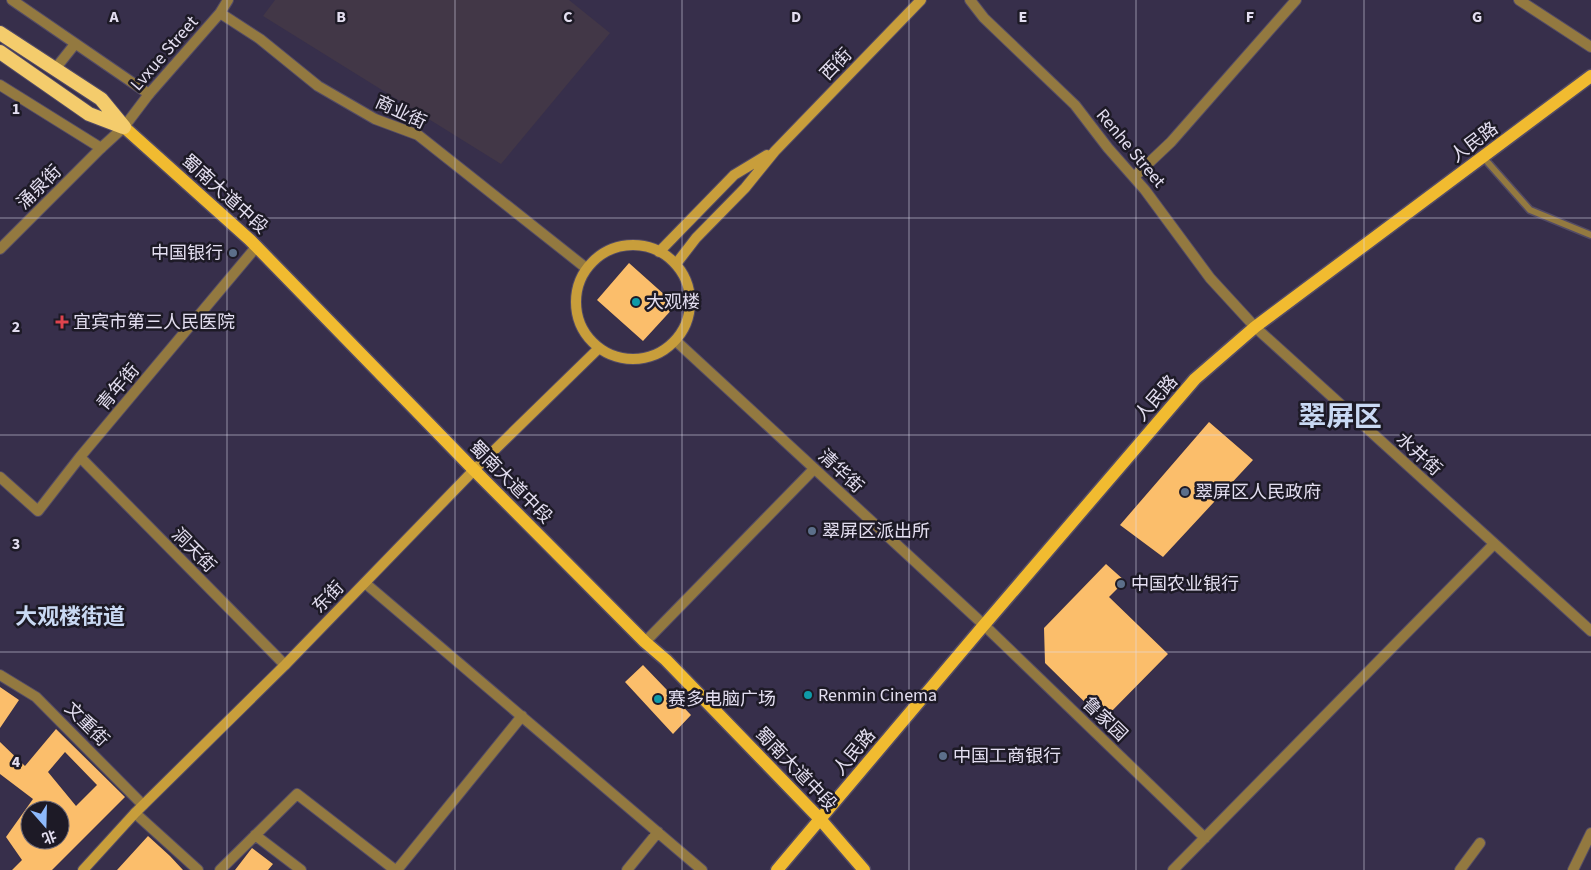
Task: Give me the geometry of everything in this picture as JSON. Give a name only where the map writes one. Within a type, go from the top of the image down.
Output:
[{"type":"highway","points":[[0,33],[101,99],[124,127]]},
{"type":"highway","points":[[5,55],[89,114],[124,127]]},
{"type":"main road","name":"西街","points":[[676,264],[696,238],[745,188],[774,151],[921,0]]},
{"type":"main road","name":"人民路","points":[[777,870],[1195,379],[1256,327],[1591,76]]},
{"type":"main road","name":"蜀南大道中段","points":[[124,127],[257,246],[474,470],[645,642],[666,660],[820,819],[864,870]]},
{"type":"main road","name":"西街","points":[[659,252],[734,175],[774,151]]},
{"type":"main road","points":[[630,245],[654,249],[659,252],[676,264],[689,290],[689,316],[681,335],[660,353],[641,360],[627,360],[608,355],[598,349],[586,337],[577,319],[575,299],[577,286],[586,268],[601,254],[610,249],[630,245]]},
{"type":"main road","name":"东街","points":[[83,870],[135,813],[285,665],[474,470],[598,349]]},
{"type":"street","points":[[12,0],[149,94]]},
{"type":"street","name":"Lvxue Street","points":[[101,148],[124,127],[149,94],[220,13],[228,0]]},
{"type":"street","name":"Renhe Street","points":[[970,0],[984,18],[1075,106],[1108,148],[1145,190],[1210,278],[1256,327]]},
{"type":"street","points":[[1134,177],[1171,142],[1296,0]]},
{"type":"street","points":[[1519,0],[1591,47]]},
{"type":"street","name":"商业街","points":[[220,13],[260,39],[318,86],[375,119],[418,135],[586,268]]},
{"type":"street","points":[[55,69],[75,44]]},
{"type":"street","points":[[0,85],[101,148]]},
{"type":"street","name":"涌泉街","points":[[0,249],[101,148]]},
{"type":"street","name":"青年街","points":[[0,476],[38,511],[257,246]]},
{"type":"street","name":"水井街","points":[[1256,327],[1591,631]]},
{"type":"street","name":"清华街","points":[[676,341],[984,625]]},
{"type":"street","name":"洞天街","points":[[80,458],[285,665]]},
{"type":"street","points":[[645,642],[814,469]]},
{"type":"street","points":[[1173,870],[1494,544]]},
{"type":"street","points":[[365,583],[702,870]]},
{"type":"street","name":"鲁家园","points":[[984,625],[1205,838]]},
{"type":"street","name":"文重街","points":[[0,676],[36,697],[143,805]]},
{"type":"street","points":[[220,870],[297,794],[396,870],[522,716]]},
{"type":"street","points":[[135,813],[198,870]]},
{"type":"street","points":[[627,870],[658,832]]},
{"type":"street","points":[[1573,870],[1591,833]]},
{"type":"street","points":[[255,835],[300,870]]},
{"type":"street","points":[[1460,870],[1480,843]]},
{"type":"lane","points":[[1483,157],[1530,210],[1591,235]]},
{"type":"shaded area","points":[[275,0],[569,0],[610,33],[501,164],[263,16]]},
{"type":"building","name":"大观楼","points":[[629,263],[676,305],[643,341],[597,300]]},
{"type":"building","name":"翠屏区人民政府","points":[[1209,422],[1253,460],[1163,557],[1120,525]]},
{"type":"building","points":[[1106,564],[1125,581],[1109,597],[1168,654],[1103,720],[1045,663],[1044,628]]},
{"type":"building","name":"赛多电脑广场","points":[[643,665],[691,715],[673,734],[625,682]]},
{"type":"building","points":[[0,687],[19,700],[0,728]]},
{"type":"building","points":[[56,729],[125,797],[52,870],[12,870],[22,860],[6,837],[20,817],[20,850],[70,850],[70,800],[32,800],[0,774],[0,742],[25,766]],"holes":[[[65,752],[97,785],[76,806],[48,772]]]},
{"type":"building","points":[[148,836],[170,856],[183,870],[117,870]]},
{"type":"building","points":[[252,848],[273,864],[268,870],[235,870]]},
{"type":"place","name":"中国银行","points":[[233,253]]},
{"type":"place","name":"大观楼","points":[[636,302]]},
{"type":"place","name":"宜宾市第三人民医院","points":[[62,322]]},
{"type":"place","name":"翠屏区人民政府","points":[[1185,492]]},
{"type":"place","name":"翠屏区派出所","points":[[812,531]]},
{"type":"place","name":"中国农业银行","points":[[1121,584]]},
{"type":"place","name":"Renmin Cinema","points":[[808,695]]},
{"type":"place","name":"赛多电脑广场","points":[[658,699]]},
{"type":"place","name":"中国工商银行","points":[[943,756]]},
{"type":"district","name":"翠屏区","points":[[1340,416]]},
{"type":"district","name":"大观楼街道","points":[[70,616]]}]
